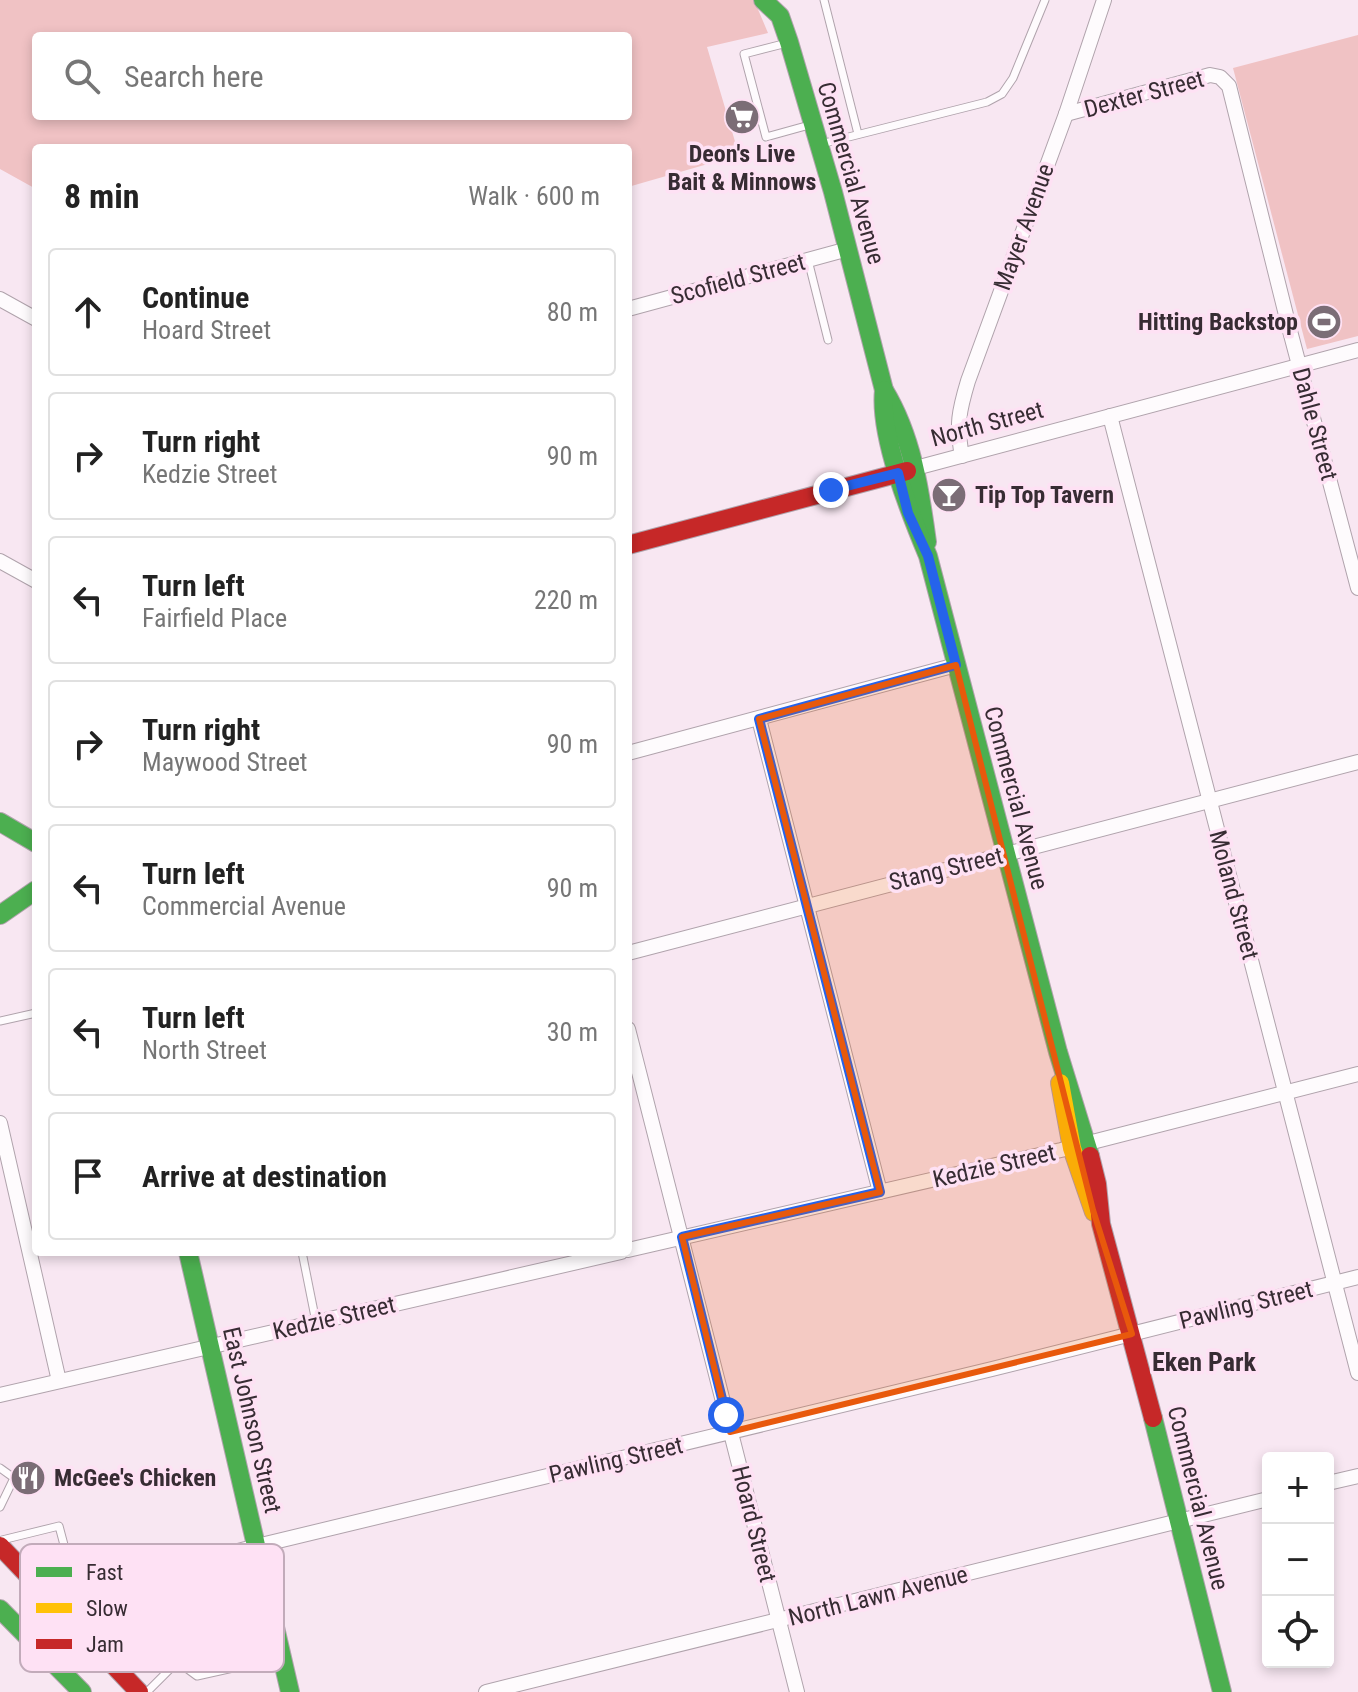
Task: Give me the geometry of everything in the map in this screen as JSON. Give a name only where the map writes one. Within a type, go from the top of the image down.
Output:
[{"type":"street","name":"Commercial Avenue","points":[[763,0],[782,8],[848,249],[884,390],[882,407],[905,471],[908,513],[928,556],[1058,1052],[1064,1109],[1080,1146],[1085,1190],[1101,1224],[1132,1334],[1222,1692]]},
{"type":"street","name":"Mayer Avenue","points":[[962,456],[957,431],[958,415],[968,381],[1066,114],[1104,0]]},
{"type":"street","name":"Dexter Street","points":[[1066,114],[1207,75],[1220,77]]},
{"type":"street","name":"Dahle Street","points":[[1220,77],[1233,95],[1299,366],[1358,588]]},
{"type":"street","name":"Scofield Street","points":[[632,308],[848,249]]},
{"type":"street","points":[[0,299],[32,317]]},
{"type":"street","name":"North Street","points":[[632,544],[1358,350]]},
{"type":"street","name":"Moland Street","points":[[1110,416],[1358,1373]]},
{"type":"street","points":[[0,561],[32,579]]},
{"type":"street","points":[[632,752],[956,665]]},
{"type":"street","points":[[759,719],[880,1192]]},
{"type":"street","name":"Stang Street","points":[[632,952],[1358,762]]},
{"type":"street","points":[[0,822],[32,841]]},
{"type":"street","points":[[0,915],[32,893]]},
{"type":"street","name":"Hoard Street","points":[[632,1044],[797,1692]]},
{"type":"street","name":"Kedzie Street","points":[[632,1249],[1080,1146],[1358,1074]]},
{"type":"street","points":[[0,1123],[59,1381]]},
{"type":"street","name":"East Johnson Street","points":[[189,1256],[257,1544]]},
{"type":"street","name":"Kedzie Street","points":[[0,1395],[604,1256]]},
{"type":"street","name":"Pawling Street","points":[[265,1544],[1358,1277]]},
{"type":"street","points":[[1334,1482],[1358,1476]]},
{"type":"street","name":"North Lawn Avenue","points":[[486,1692],[1262,1501]]},
{"type":"street","points":[[0,1543],[20,1564]]},
{"type":"street","points":[[0,1609],[20,1628]]},
{"type":"street","name":"East Johnson Street","points":[[284,1667],[290,1692]]},
{"type":"street","points":[[63,1672],[82,1692]]},
{"type":"street","points":[[120,1672],[139,1692]]},
{"type":"lane","points":[[824,0],[858,134]]},
{"type":"lane","points":[[819,145],[978,104],[1002,94],[1013,78],[1045,0]]},
{"type":"lane","points":[[789,42],[744,54],[766,137],[813,124]]},
{"type":"lane","points":[[808,260],[828,340]]},
{"type":"lane","points":[[0,1021],[32,1014]]},
{"type":"lane","points":[[303,1256],[316,1322]]},
{"type":"lane","points":[[0,1468],[14,1478],[1,1504]]},
{"type":"lane","points":[[0,1543],[59,1526],[64,1544]]},
{"type":"lane","points":[[147,1692],[167,1672]]},
{"type":"lane","points":[[192,1672],[197,1676],[215,1672]]},
{"type":"highlighted area","points":[[956,665],[1093,1210],[1132,1334],[730,1432],[682,1237],[880,1192],[759,719]]},
{"type":"shaded area","points":[[0,0],[754,0],[768,33],[707,47],[739,155],[632,186],[632,144],[32,144],[32,187],[0,169]]},
{"type":"shaded area","points":[[1358,35],[1358,336],[1307,349],[1233,68]]},
{"type":"traffic: fast","points":[[763,0],[780,16],[789,42],[833,192],[884,390],[908,445],[927,542]]},
{"type":"traffic: fast","points":[[884,390],[886,429],[891,451],[928,556],[1058,1052],[1090,1156]]},
{"type":"traffic: fast","points":[[0,822],[32,841]]},
{"type":"traffic: fast","points":[[0,915],[32,893]]},
{"type":"traffic: fast","points":[[189,1256],[256,1544]]},
{"type":"traffic: fast","points":[[1153,1418],[1222,1692]]},
{"type":"traffic: fast","points":[[0,1609],[20,1629]]},
{"type":"traffic: fast","points":[[284,1666],[290,1692]]},
{"type":"traffic: fast","points":[[62,1672],[82,1692]]},
{"type":"traffic: slow","points":[[1060,1083],[1072,1148],[1094,1212]]},
{"type":"traffic: jam","points":[[632,544],[907,471]]},
{"type":"traffic: jam","points":[[1090,1156],[1097,1184],[1101,1224],[1153,1418]]},
{"type":"traffic: jam","points":[[0,1546],[20,1567]]},
{"type":"traffic: jam","points":[[120,1672],[139,1692]]},
{"type":"place","name":"Deon's Live Bait & Minnows","points":[[742,117]]},
{"type":"place","name":"Hitting Backstop","points":[[1324,322]]},
{"type":"place","name":"Tip Top Tavern","points":[[949,495]]},
{"type":"place","name":"McGee's Chicken","points":[[28,1478]]},
{"type":"district","name":"Eken Park","points":[[1204,1362]]},
{"type":"route","points":[[726,1415],[682,1237],[880,1192],[759,719],[956,665],[928,556],[908,513],[898,473],[831,490]]}]
